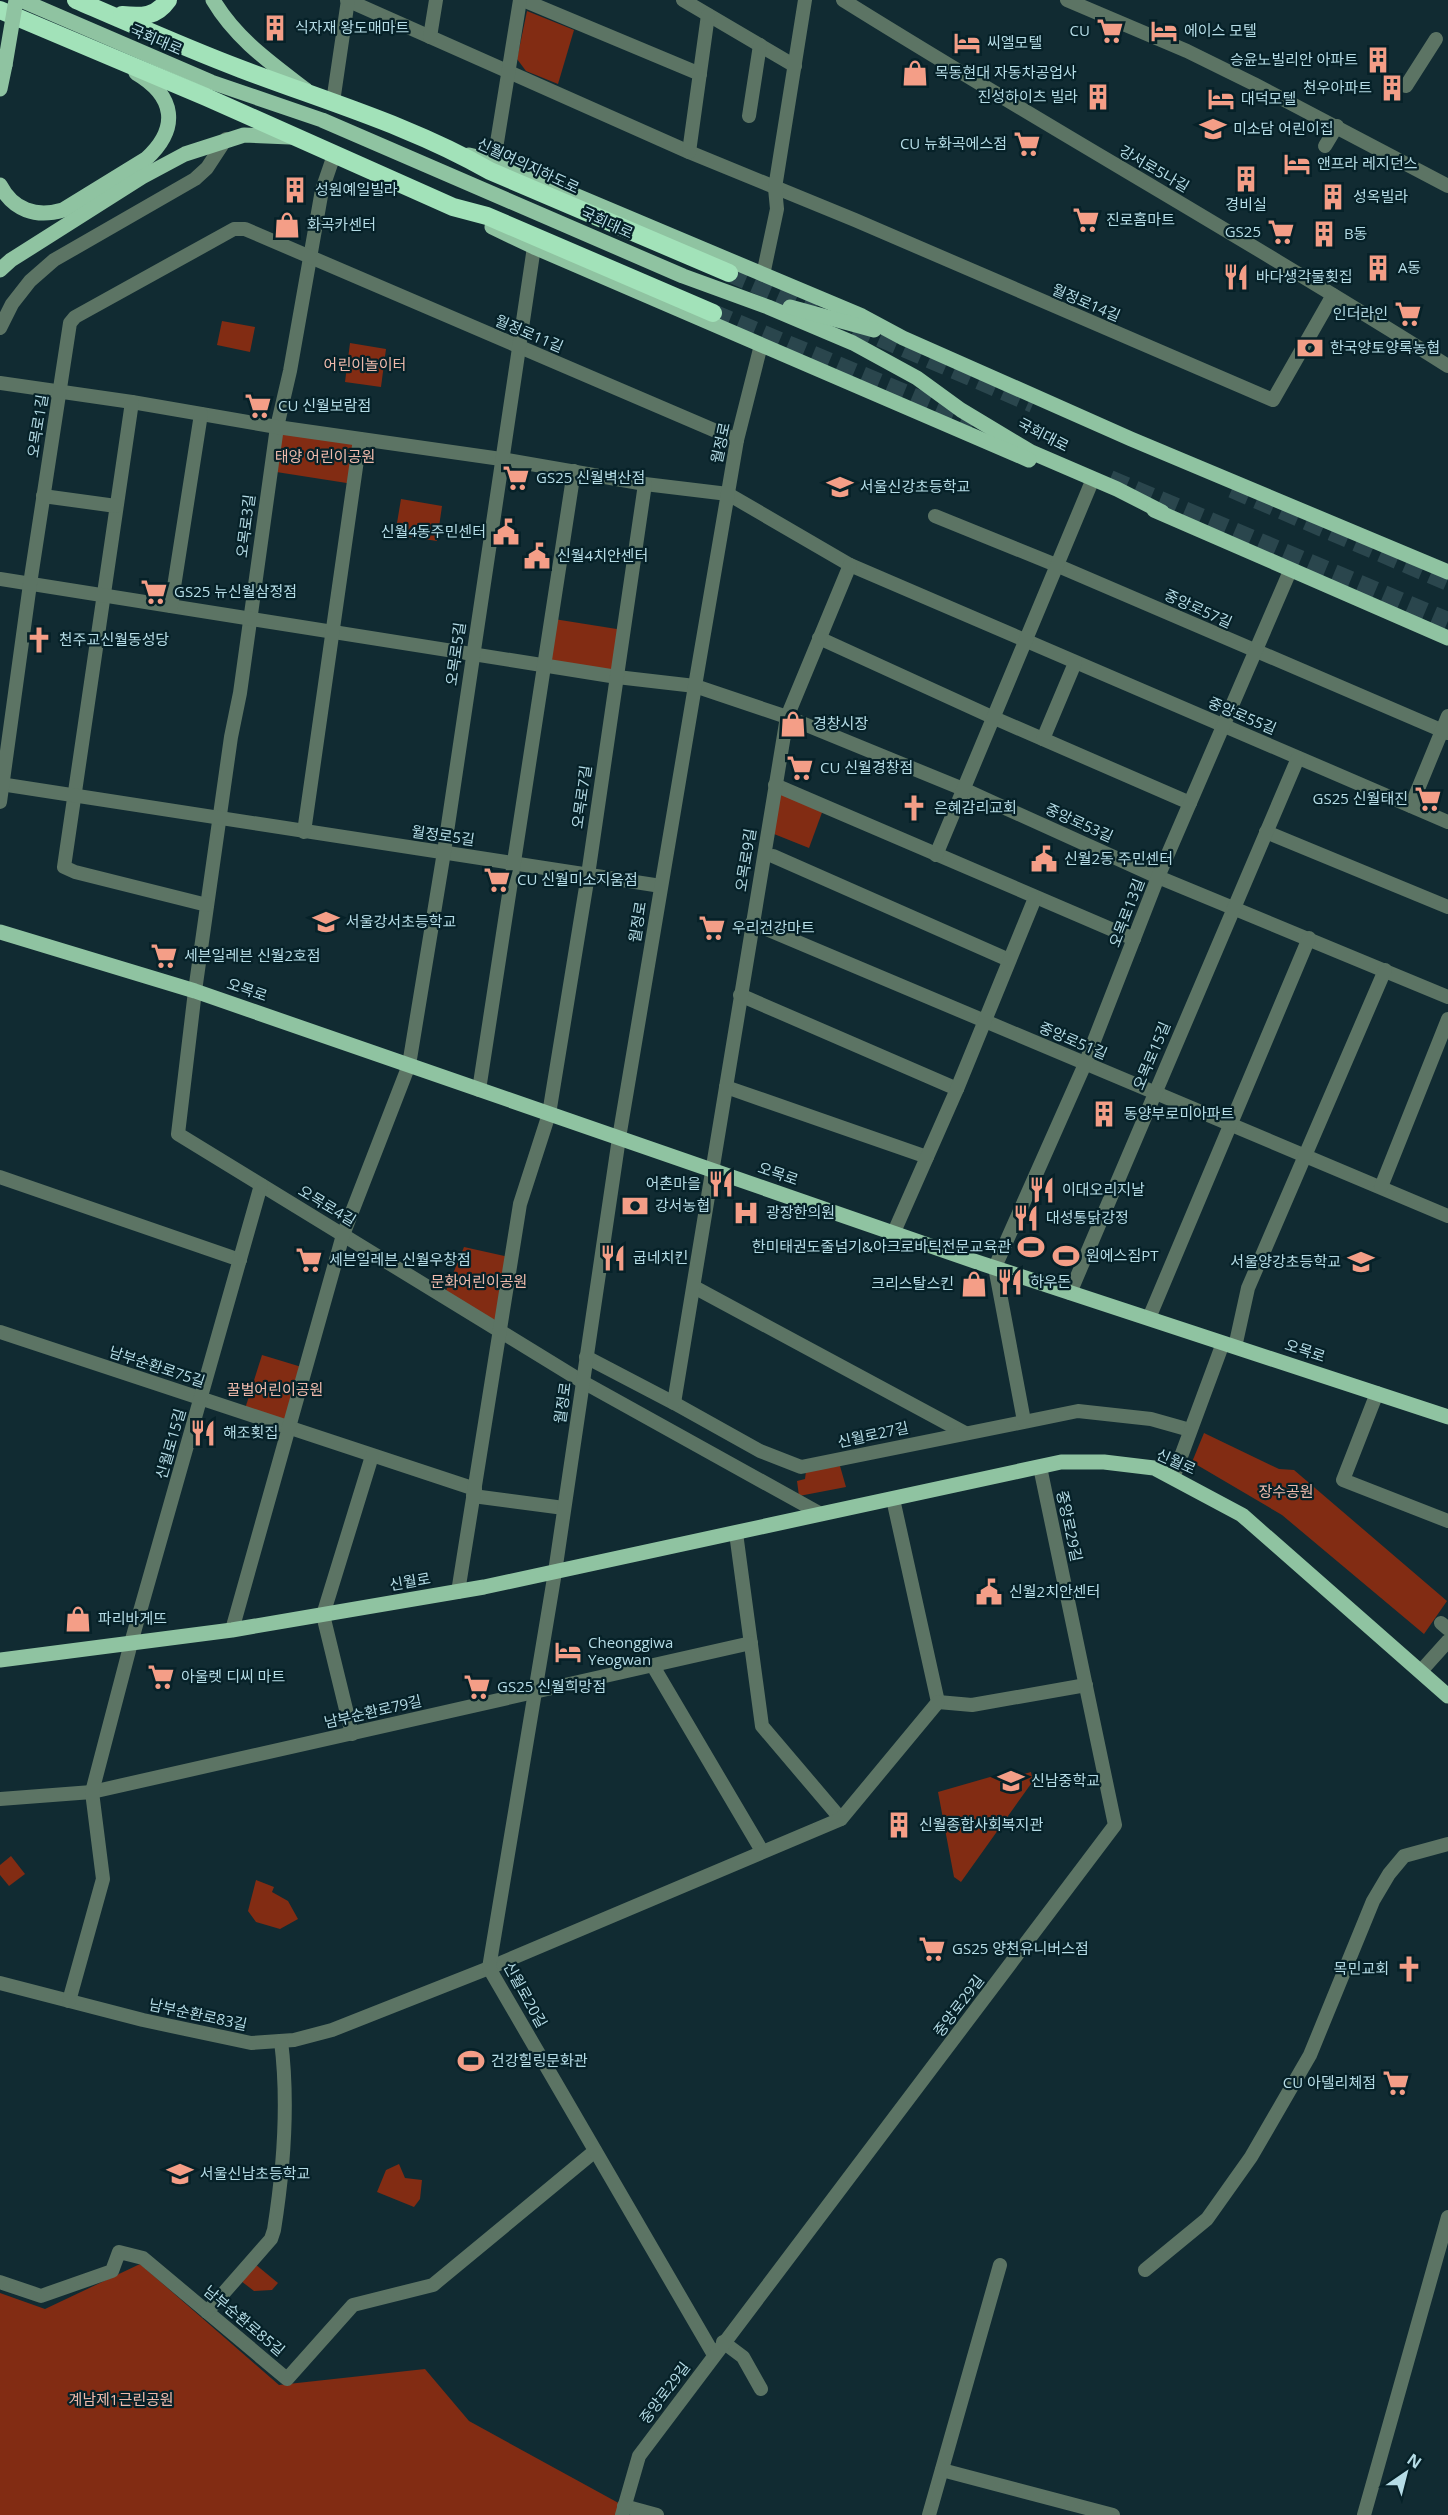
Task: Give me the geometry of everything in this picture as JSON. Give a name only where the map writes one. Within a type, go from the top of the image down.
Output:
[{"type":"highway","name":"신월여의지하도로","points":[[76,0],[241,69],[311,93],[455,151],[490,171],[729,273]]},
{"type":"highway","points":[[106,13],[152,15],[168,0]]},
{"type":"highway","points":[[0,10],[453,207],[487,216],[713,313]]},
{"type":"main road","points":[[0,89],[18,0]]},
{"type":"main road","name":"국회대로","points":[[18,0],[211,82],[322,120],[683,276],[768,306],[853,343],[909,373],[961,410],[1031,452],[1117,489],[1162,512]]},
{"type":"main road","name":"국회대로","points":[[39,0],[218,76],[326,113],[697,274],[792,308],[903,338]]},
{"type":"main road","points":[[213,0],[223,17],[249,46],[311,93]]},
{"type":"main road","points":[[0,185],[7,197],[21,208],[35,213],[49,214],[63,210],[146,159],[157,149],[170,120],[168,105],[162,93],[149,81],[113,59]]},
{"type":"main road","points":[[0,270],[11,260],[142,177],[185,154],[226,139],[257,134],[296,137]]},
{"type":"main road","points":[[455,151],[494,161],[861,316],[903,338],[1131,439],[1448,572]]},
{"type":"main road","points":[[453,207],[534,248],[1113,496],[1162,512],[1448,638]]},
{"type":"main road","name":"오목로","points":[[0,932],[195,991],[1070,1293],[1448,1417]]},
{"type":"main road","name":"신월로","points":[[0,1660],[232,1630],[458,1592],[1061,1462],[1104,1462],[1154,1468],[1242,1515],[1448,1696]]},
{"type":"street","points":[[333,102],[348,0],[775,188]]},
{"type":"street","points":[[430,37],[436,0]]},
{"type":"street","points":[[494,161],[522,0],[699,74]]},
{"type":"street","points":[[683,0],[795,66]]},
{"type":"street","points":[[763,275],[777,209],[775,188],[805,0]]},
{"type":"street","name":"강서로5나길","points":[[843,0],[1448,366]]},
{"type":"street","points":[[1067,0],[1187,51],[1336,126],[1448,186]]},
{"type":"street","points":[[689,152],[708,15]]},
{"type":"street","points":[[1406,86],[1436,39]]},
{"type":"street","points":[[749,116],[760,45]]},
{"type":"street","points":[[1325,146],[1336,126]]},
{"type":"street","points":[[0,328],[21,292],[46,267],[195,179],[207,168],[226,139]]},
{"type":"street","name":"오목로3길","points":[[195,991],[277,427],[290,371],[322,190],[334,155]]},
{"type":"street","name":"월정로14길","points":[[775,188],[1273,400],[1333,295]]},
{"type":"street","name":"오목로1길","points":[[0,802],[43,496],[69,327],[73,319],[234,229],[245,229],[309,257]]},
{"type":"street","name":"오목로5길","points":[[232,1630],[343,1235],[409,1065],[444,852],[534,248]]},
{"type":"street","name":"월정로11길","points":[[309,257],[737,440]]},
{"type":"street","name":"월정로","points":[[555,1572],[619,1138],[661,886],[737,440],[761,345]]},
{"type":"street","points":[[0,383],[132,402],[360,440],[501,459],[645,484],[728,494]]},
{"type":"street","points":[[132,402],[64,867],[75,872],[207,905]]},
{"type":"street","points":[[171,606],[201,414]]},
{"type":"street","points":[[304,832],[360,440]]},
{"type":"street","points":[[479,1090],[574,471]]},
{"type":"street","name":"오목로7길","points":[[549,1114],[588,875],[645,484]]},
{"type":"street","points":[[936,855],[1023,641],[1090,486]]},
{"type":"street","name":"중앙로55길","points":[[728,494],[850,565],[1448,822]]},
{"type":"street","points":[[43,496],[116,506]]},
{"type":"street","name":"중앙로57길","points":[[935,516],[1056,565],[1445,732]]},
{"type":"street","name":"오목로9길","points":[[674,1403],[787,717],[850,565]]},
{"type":"street","name":"오목로13길","points":[[995,1267],[1085,1064],[1158,877],[1290,570]]},
{"type":"street","name":"중앙로53길","points":[[0,579],[617,677],[695,686],[787,717],[963,789],[1158,877],[1234,906],[1448,997]]},
{"type":"street","points":[[819,638],[992,717],[1191,803]]},
{"type":"street","points":[[1043,739],[1075,663]]},
{"type":"street","points":[[1411,806],[1445,732],[1448,716]]},
{"type":"street","name":"오목로15길","points":[[1070,1293],[1298,758]]},
{"type":"street","name":"월정로5길","points":[[1,785],[661,886]]},
{"type":"street","points":[[775,785],[1134,939]]},
{"type":"street","points":[[1266,832],[1448,907]]},
{"type":"street","points":[[773,856],[1009,960]]},
{"type":"street","points":[[894,1232],[957,1089],[1035,898]]},
{"type":"street","name":"중앙로51길","points":[[752,923],[1448,1216]]},
{"type":"street","points":[[1149,1318],[1309,938]]},
{"type":"street","points":[[1173,1478],[1190,1430],[1229,1345],[1248,1288],[1386,970]]},
{"type":"street","name":"오목로4길","points":[[195,991],[178,1134],[583,1382]]},
{"type":"street","points":[[740,995],[957,1089]]},
{"type":"street","points":[[1381,1186],[1448,1019]]},
{"type":"street","points":[[726,1087],[927,1157]]},
{"type":"street","points":[[458,1592],[520,1204],[549,1114]]},
{"type":"street","points":[[0,1177],[240,1260]]},
{"type":"street","name":"신월로15길","points":[[92,1792],[131,1643],[261,1185]]},
{"type":"street","points":[[995,1267],[1024,1421]]},
{"type":"street","points":[[694,1287],[965,1433]]},
{"type":"street","name":"남부순환로75길","points":[[0,1332],[474,1492]]},
{"type":"street","name":"신월로27길","points":[[586,1357],[760,1451],[801,1467],[1078,1411],[1151,1419],[1190,1430]]},
{"type":"street","points":[[583,1382],[821,1514]]},
{"type":"street","points":[[1377,1393],[1342,1480],[1448,1521]]},
{"type":"street","points":[[351,1734],[323,1615],[372,1456]]},
{"type":"street","name":"중앙로29길","points":[[657,2515],[623,2511],[639,2456],[1115,1825],[1040,1467]]},
{"type":"street","points":[[474,1492],[564,1508]]},
{"type":"street","points":[[894,1498],[938,1702]]},
{"type":"street","points":[[736,1533],[762,1726],[841,1819],[938,1702]]},
{"type":"street","name":"신월로20길","points":[[555,1572],[489,1968],[714,2355]]},
{"type":"street","points":[[1421,1671],[1448,1641]]},
{"type":"street","name":"남부순환로79길","points":[[0,1799],[92,1792],[751,1643]]},
{"type":"street","points":[[653,1666],[762,1851]]},
{"type":"street","points":[[938,1702],[972,1705],[1086,1685]]},
{"type":"street","points":[[69,2001],[103,1879],[92,1792]]},
{"type":"street","name":"남부순환로83길","points":[[0,1983],[251,2043],[281,2041],[332,2030],[489,1968],[841,1819]]},
{"type":"street","points":[[1145,2271],[1207,2219],[1251,2157],[1310,2055],[1372,1902],[1389,1874],[1404,1856],[1448,1844]]},
{"type":"street","points":[[207,2312],[271,2238],[274,2230],[282,2172],[287,2094],[281,2041]]},
{"type":"street","name":"남부순환로85길","points":[[0,2282],[41,2296],[112,2271],[119,2252],[143,2258],[287,2379],[353,2305],[433,2285],[595,2151]]},
{"type":"street","points":[[1365,2515],[1448,2217]]},
{"type":"street","points":[[930,2515],[1000,2265]]},
{"type":"street","points":[[723,2342],[743,2357],[761,2389]]},
{"type":"street","points":[[942,2470],[1113,2515]]},
{"type":"green space","points":[[527,11],[574,30],[558,84],[526,71],[517,59]]},
{"type":"green space","points":[[222,321],[255,327],[250,352],[217,345]]},
{"type":"green space","name":"어린이놀이터","points":[[350,343],[386,349],[381,387],[345,382]]},
{"type":"green space","name":"태양 어린이공원","points":[[277,427],[360,439],[353,484],[270,471]]},
{"type":"green space","points":[[401,499],[442,506],[437,541],[395,535]]},
{"type":"green space","points":[[554,619],[623,630],[616,675],[547,664]]},
{"type":"green space","points":[[781,788],[824,807],[809,848],[774,834]]},
{"type":"green space","name":"문화어린이공원","points":[[464,1247],[509,1257],[502,1315],[492,1322],[445,1293]]},
{"type":"green space","name":"꿀벌어린이공원","points":[[262,1355],[305,1368],[287,1426],[244,1412]]},
{"type":"green space","name":"장수공원","points":[[1204,1433],[1279,1469],[1294,1470],[1447,1601],[1424,1634],[1282,1515],[1192,1462]]},
{"type":"green space","points":[[840,1466],[846,1487],[799,1496],[797,1481],[805,1479],[806,1471]]},
{"type":"green space","points":[[1031,1772],[1033,1781],[961,1882],[954,1877],[938,1792],[1004,1773],[1006,1779]]},
{"type":"green space","points":[[11,1856],[25,1874],[9,1886],[0,1875],[0,1865]]},
{"type":"green space","points":[[256,1880],[274,1887],[272,1892],[288,1901],[298,1919],[280,1929],[256,1922],[248,1911]]},
{"type":"green space","points":[[399,2164],[405,2178],[422,2180],[420,2199],[414,2207],[377,2192],[386,2170]]},
{"type":"green space","name":"계남제1근린공원","points":[[140,2264],[279,2385],[425,2369],[469,2421],[624,2506],[622,2515],[0,2515],[0,2293],[45,2309]]},
{"type":"green space","points":[[255,2264],[278,2283],[272,2290],[254,2291],[241,2281]]},
{"type":"tunnel","points":[[729,273],[815,310]]},
{"type":"tunnel","points":[[713,313],[974,422]]},
{"type":"tunnel","points":[[855,327],[1033,404]]},
{"type":"tunnel","points":[[1110,479],[1448,621]]},
{"type":"tunnel","points":[[1232,489],[1448,582]]},
{"type":"place","name":"식자재 왕도매마트","points":[[275,28]]},
{"type":"place","name":"CU","points":[[1110,31]]},
{"type":"place","name":"에이스 모텔","points":[[1164,31]]},
{"type":"place","name":"씨엘모텔","points":[[967,43]]},
{"type":"place","name":"승윤노빌리안 아파트","points":[[1378,60]]},
{"type":"place","name":"목동현대 자동차공업사","points":[[915,73]]},
{"type":"place","name":"천우아파트","points":[[1392,88]]},
{"type":"place","name":"진성하이츠 빌라","points":[[1098,97]]},
{"type":"place","name":"대덕모텔","points":[[1221,99]]},
{"type":"place","name":"미소담 어린이집","points":[[1213,129]]},
{"type":"place","name":"CU 뉴화곡에스점","points":[[1027,144]]},
{"type":"place","name":"앤프라 레지던스","points":[[1297,164]]},
{"type":"place","name":"경비실","points":[[1246,179]]},
{"type":"place","name":"성원예일빌라","points":[[295,190]]},
{"type":"place","name":"성옥빌라","points":[[1333,197]]},
{"type":"place","name":"진로홈마트","points":[[1086,220]]},
{"type":"place","name":"화곡카센터","points":[[287,225]]},
{"type":"place","name":"GS25","points":[[1281,232]]},
{"type":"place","name":"B동","points":[[1324,234]]},
{"type":"place","name":"A동","points":[[1378,268]]},
{"type":"place","name":"바다생각물횟집","points":[[1236,277]]},
{"type":"place","name":"인더라인","points":[[1408,314]]},
{"type":"place","name":"한국양토양록농협","points":[[1310,348]]},
{"type":"place","name":"CU 신월보람점","points":[[258,406]]},
{"type":"place","name":"GS25 신월벽산점","points":[[516,478]]},
{"type":"place","name":"서울신강초등학교","points":[[840,487]]},
{"type":"place","name":"신월4동주민센터","points":[[506,532]]},
{"type":"place","name":"신월4치안센터","points":[[537,556]]},
{"type":"place","name":"GS25 뉴신월삼정점","points":[[154,592]]},
{"type":"place","name":"천주교신월동성당","points":[[39,640]]},
{"type":"place","name":"경창시장","points":[[793,724]]},
{"type":"place","name":"CU 신월경창점","points":[[800,768]]},
{"type":"place","name":"GS25 신월태진","points":[[1428,799]]},
{"type":"place","name":"은혜감리교회","points":[[914,808]]},
{"type":"place","name":"신월2동 주민센터","points":[[1044,859]]},
{"type":"place","name":"CU 신월미소지움점","points":[[497,880]]},
{"type":"place","name":"서울강서초등학교","points":[[326,922]]},
{"type":"place","name":"우리건강마트","points":[[712,928]]},
{"type":"place","name":"세븐일레븐 신월2호점","points":[[164,956]]},
{"type":"place","name":"동양부로미아파트","points":[[1104,1114]]},
{"type":"place","name":"어촌마을","points":[[721,1184]]},
{"type":"place","name":"이대오리지날","points":[[1042,1190]]},
{"type":"place","name":"강서농협","points":[[635,1206]]},
{"type":"place","name":"광장한의원","points":[[746,1213]]},
{"type":"place","name":"대성통닭강정","points":[[1026,1218]]},
{"type":"place","name":"한미태권도줄넘기&아크로바틱전문교육관","points":[[1031,1247]]},
{"type":"place","name":"원에스짐PT","points":[[1066,1256]]},
{"type":"place","name":"굽네치킨","points":[[613,1258]]},
{"type":"place","name":"세븐일레븐 신월우창점","points":[[309,1260]]},
{"type":"place","name":"서울양강초등학교","points":[[1361,1262]]},
{"type":"place","name":"하우돈","points":[[1010,1282]]},
{"type":"place","name":"크리스탈스킨","points":[[974,1284]]},
{"type":"place","name":"해조횟집","points":[[203,1433]]},
{"type":"place","name":"신월2치안센터","points":[[989,1592]]},
{"type":"place","name":"파리바게뜨","points":[[78,1619]]},
{"type":"place","name":"Cheonggiwa Yeogwan","points":[[568,1652]]},
{"type":"place","name":"아울렛 디씨 마트","points":[[161,1677]]},
{"type":"place","name":"GS25 신월희망점","points":[[477,1687]]},
{"type":"place","name":"신남중학교","points":[[1011,1781]]},
{"type":"place","name":"신월종합사회복지관","points":[[899,1825]]},
{"type":"place","name":"GS25 양천유니버스점","points":[[932,1949]]},
{"type":"place","name":"목민교회","points":[[1409,1969]]},
{"type":"place","name":"건강힐링문화관","points":[[471,2061]]},
{"type":"place","name":"CU 아델리체점","points":[[1396,2083]]},
{"type":"place","name":"서울신남초등학교","points":[[180,2174]]}]
